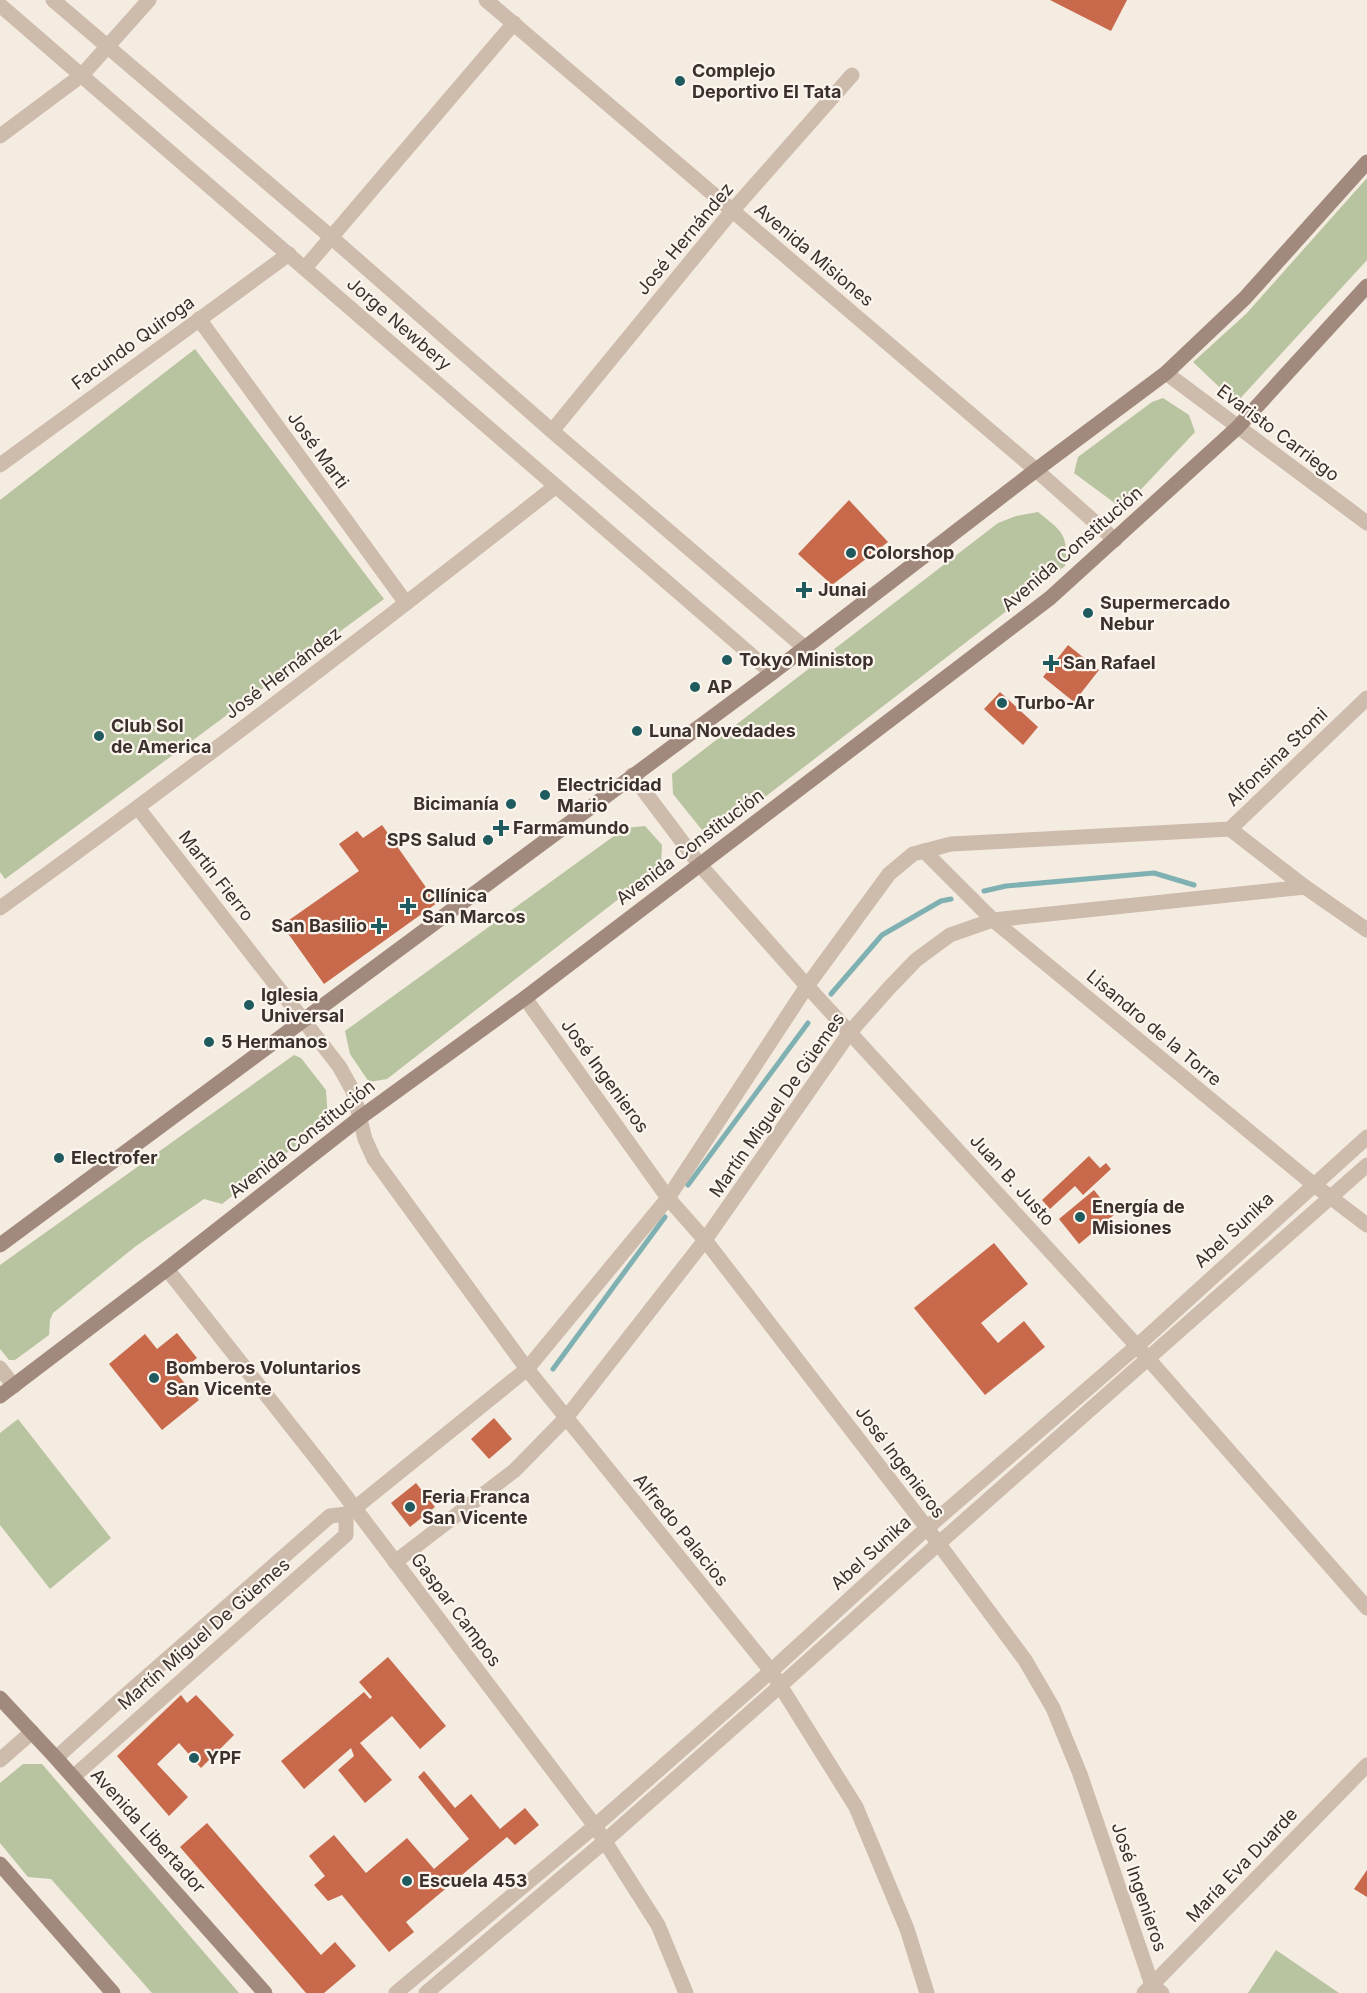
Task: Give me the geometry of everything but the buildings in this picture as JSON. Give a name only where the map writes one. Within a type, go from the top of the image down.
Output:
[{"type":"main road","points":[[0,1245],[772,673],[1036,470],[1166,374],[1245,298],[1367,162]]},
{"type":"main road","name":"Avenida Constitución","points":[[0,1396],[361,1117],[525,998],[1050,598],[1237,428],[1367,286]]},
{"type":"main road","name":"Avenida Libertador","points":[[0,1698],[265,1993]]},
{"type":"main road","points":[[0,1864],[113,1993]]},
{"type":"street","name":"Jorge Newbery","points":[[52,0],[331,237],[805,648]]},
{"type":"street","points":[[0,136],[82,75],[149,0]]},
{"type":"street","name":"Avenida Misiones","points":[[486,0],[1115,540]]},
{"type":"street","name":"Jorge Newbery","points":[[0,5],[772,673]]},
{"type":"street","points":[[305,268],[514,23]]},
{"type":"street","name":"José Hernández","points":[[552,430],[732,211],[852,75]]},
{"type":"street","name":"Facundo Quiroga","points":[[0,465],[289,254]]},
{"type":"street","name":"José Marti","points":[[199,319],[406,603]]},
{"type":"street","name":"Evaristo Carriego","points":[[1166,374],[1367,523]]},
{"type":"street","name":"José Hernández","points":[[0,908],[138,808],[556,486]]},
{"type":"street","name":"Alfonsina Stomi","points":[[1367,698],[1230,829],[1305,887],[1367,930]]},
{"type":"street","name":"Juan B. Justo","points":[[632,775],[699,864],[807,986],[1137,1346],[1367,1608]]},
{"type":"street","name":"Martín Fierro","points":[[138,808],[304,1018],[339,1066],[353,1091],[361,1117]]},
{"type":"street","name":"Martín Miguel De Güemes","points":[[56,1758],[330,1516],[350,1511],[527,1369],[668,1198],[807,986],[889,874],[913,854],[951,844],[1230,829]]},
{"type":"street","name":"Lisandro de la Torre","points":[[924,851],[993,921],[1313,1184],[1367,1225]]},
{"type":"street","name":"Martín Miguel De Güemes","points":[[395,1562],[514,1470],[566,1418],[705,1240],[850,1032],[916,960],[950,935],[993,921],[1305,887]]},
{"type":"street","name":"José Ingenieros","points":[[525,998],[668,1198],[705,1240],[927,1528],[1025,1660],[1053,1708],[1080,1774],[1153,1990]]},
{"type":"street","name":"Alfredo Palacios","points":[[361,1117],[365,1139],[374,1159],[527,1369],[771,1671],[856,1807],[907,1929],[927,1993]]},
{"type":"street","name":"Abel Sunika","points":[[396,1993],[595,1826],[771,1671],[927,1528],[1137,1346],[1367,1137]]},
{"type":"street","points":[[426,1993],[605,1841],[1367,1165]]},
{"type":"street","name":"Gaspar Campos","points":[[167,1269],[350,1511],[395,1562],[595,1826],[658,1925],[686,1993]]},
{"type":"street","points":[[0,1368],[14,1386]]},
{"type":"street","name":"Martín Miguel De Güemes","points":[[73,1777],[346,1535],[350,1511]]},
{"type":"street","points":[[0,1760],[32,1732]]},
{"type":"street","name":"María Eva Duarde","points":[[1153,1990],[1367,1765]]},
{"type":"green space","points":[[1367,178],[1367,260],[1236,403],[1193,362],[1246,314]]},
{"type":"green space","name":"Club Sol de America","points":[[195,349],[384,599],[5,879],[0,872],[0,500]]},
{"type":"green space","points":[[1163,398],[1189,415],[1195,432],[1132,499],[1116,504],[1074,473],[1078,457],[1152,402]]},
{"type":"green space","points":[[1038,512],[1062,534],[1066,546],[1065,566],[717,834],[702,830],[673,794],[672,774],[998,523],[1016,516]]},
{"type":"green space","points":[[645,826],[662,845],[661,866],[387,1079],[369,1082],[350,1054],[345,1031],[625,828]]},
{"type":"green space","points":[[294,1055],[301,1058],[326,1090],[328,1120],[222,1204],[204,1199],[136,1246],[53,1313],[49,1335],[15,1360],[9,1360],[0,1349],[0,1265]]},
{"type":"green space","points":[[18,1419],[111,1538],[50,1589],[0,1525],[0,1433]]},
{"type":"green space","points":[[23,1764],[42,1764],[239,1993],[152,1993],[51,1879],[28,1877],[0,1843],[0,1783]]},
{"type":"green space","points":[[1276,1950],[1339,1993],[1248,1993]]},
{"type":"waterway","points":[[984,891],[1006,886],[1154,873],[1194,885]]},
{"type":"waterway","points":[[831,994],[882,935],[941,901],[951,899]]},
{"type":"waterway","points":[[688,1185],[808,1023]]},
{"type":"waterway","points":[[553,1369],[665,1217]]},
{"type":"place","name":"Complejo Deportivo El Tata","points":[[680,81]]},
{"type":"place","name":"Colorshop","points":[[851,553]]},
{"type":"place","name":"Junai","points":[[804,590]]},
{"type":"place","name":"Supermercado Nebur","points":[[1088,613]]},
{"type":"place","name":"Tokyo Ministop","points":[[727,660]]},
{"type":"place","name":"San Rafael","points":[[1051,663]]},
{"type":"place","name":"AP","points":[[695,687]]},
{"type":"place","name":"Turbo-Ar","points":[[1002,703]]},
{"type":"place","name":"Luna Novedades","points":[[637,731]]},
{"type":"place","name":"Club Sol de America","points":[[99,736]]},
{"type":"place","name":"Electricidad Mario","points":[[545,795]]},
{"type":"place","name":"Bicimanía","points":[[511,804]]},
{"type":"place","name":"Farmamundo","points":[[501,828]]},
{"type":"place","name":"SPS Salud","points":[[488,840]]},
{"type":"place","name":"Cllínica San Marcos","points":[[408,906]]},
{"type":"place","name":"San Basilio","points":[[379,926]]},
{"type":"place","name":"Iglesia Universal","points":[[249,1005]]},
{"type":"place","name":"5 Hermanos","points":[[209,1042]]},
{"type":"place","name":"Electrofer","points":[[59,1158]]},
{"type":"place","name":"Energía de Misiones","points":[[1080,1217]]},
{"type":"place","name":"Bomberos Voluntarios San Vicente","points":[[154,1378]]},
{"type":"place","name":"Feria Franca San Vicente","points":[[410,1507]]},
{"type":"place","name":"YPF","points":[[194,1758]]},
{"type":"place","name":"Escuela 453","points":[[407,1881]]}]
